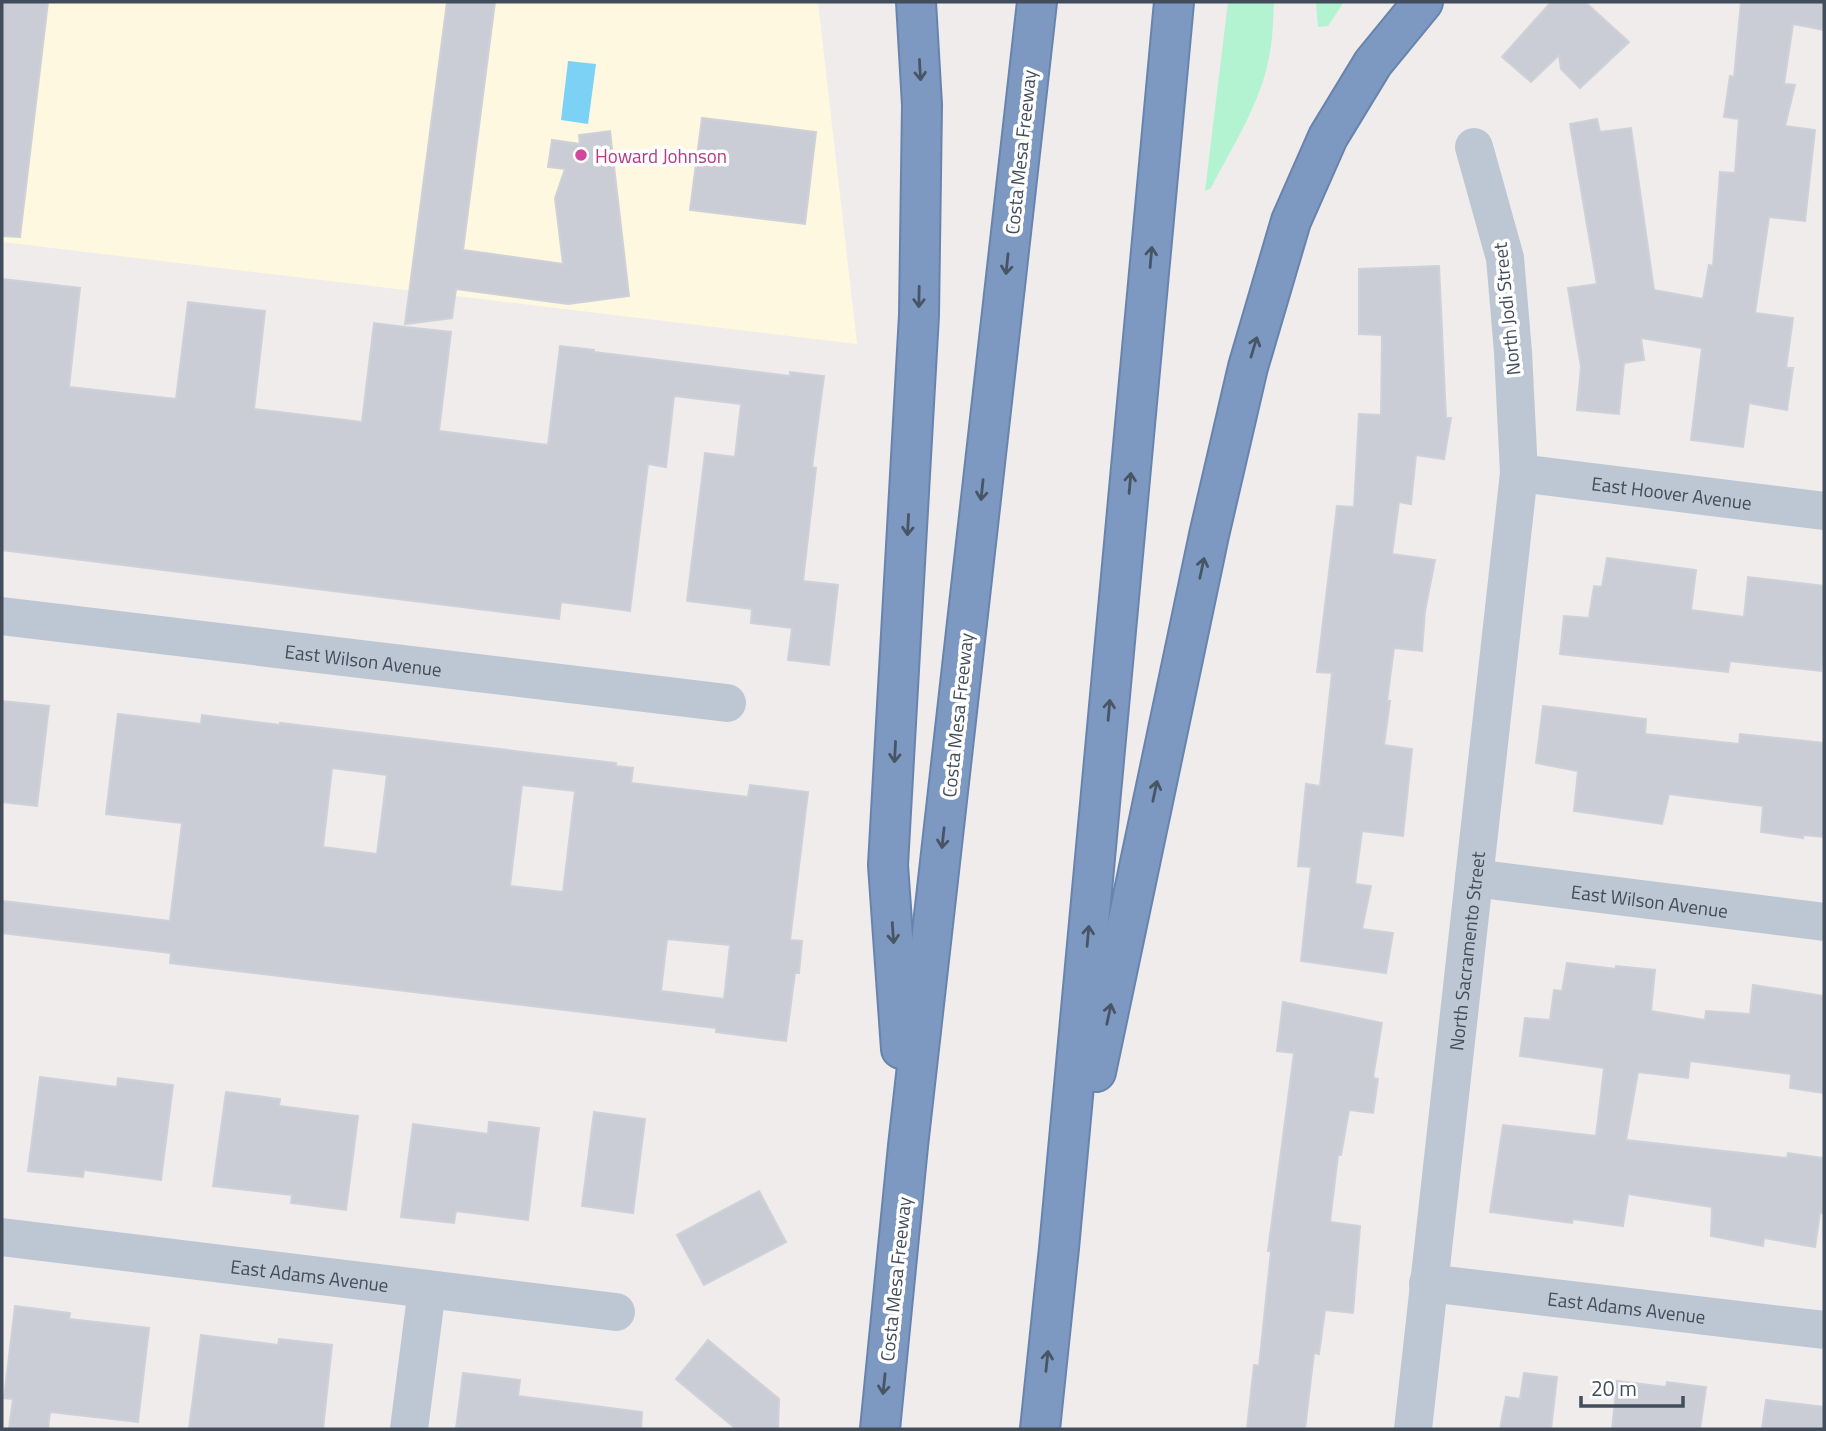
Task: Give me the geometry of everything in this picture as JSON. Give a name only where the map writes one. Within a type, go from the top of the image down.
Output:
[{"type":"highway","points":[[908,1146],[888,865],[919,315],[922,105],[916,2]]},
{"type":"highway","name":"Costa Mesa Freeway","points":[[880,1429],[908,1146],[1037,2]]},
{"type":"highway","points":[[1040,1429],[1174,2]]},
{"type":"highway","points":[[1059,1248],[1209,535],[1248,367],[1291,221],[1328,137],[1373,63],[1423,2]]},
{"type":"street","name":"North Jodi Street","points":[[1474,147],[1505,258],[1519,473]]},
{"type":"street","name":"East Hoover Avenue","points":[[1519,473],[1824,511]]},
{"type":"street","name":"North Sacramento Street","points":[[1413,1429],[1519,473]]},
{"type":"street","name":"East Wilson Avenue","points":[[2,616],[727,703]]},
{"type":"street","name":"East Wilson Avenue","points":[[1474,878],[1824,922]]},
{"type":"street","name":"East Adams Avenue","points":[[2,1237],[616,1312]]},
{"type":"street","name":"East Adams Avenue","points":[[1428,1283],[1824,1329]]},
{"type":"street","points":[[409,1429],[427,1289]]},
{"type":"shaded area","points":[[2,2],[818,2],[857,344],[2,242]]},
{"type":"green space","points":[[1228,2],[1274,2],[1271,43],[1265,74],[1253,108],[1211,188],[1205,191]]},
{"type":"green space","points":[[1316,2],[1344,2],[1328,26],[1318,27]]},
{"type":"water","points":[[568,61],[596,64],[588,124],[561,120]]},
{"type":"building","points":[[2,2],[48,2],[20,237],[2,236]]},
{"type":"building","name":"Howard Johnson","points":[[447,2],[495,2],[463,250],[563,264],[555,198],[565,169],[548,167],[552,140],[580,144],[579,135],[610,131],[629,296],[568,304],[456,289],[452,318],[405,324]]},
{"type":"building","points":[[1551,2],[1585,2],[1629,42],[1580,88],[1561,69],[1559,55],[1531,82],[1502,57]]},
{"type":"building","points":[[1741,2],[1824,2],[1824,30],[1793,24],[1784,84],[1795,85],[1785,126],[1815,130],[1805,221],[1769,217],[1755,313],[1793,318],[1786,368],[1793,368],[1787,410],[1749,403],[1743,447],[1691,440],[1702,348],[1641,338],[1644,360],[1624,363],[1619,414],[1577,410],[1581,367],[1568,288],[1597,284],[1570,124],[1597,119],[1600,132],[1631,128],[1654,290],[1703,299],[1709,265],[1713,266],[1720,172],[1735,173],[1739,119],[1724,117],[1730,76],[1734,77]]},
{"type":"building","points":[[702,118],[816,132],[805,224],[690,210]]},
{"type":"building","points":[[1439,266],[1446,418],[1451,418],[1444,459],[1416,455],[1411,504],[1399,502],[1392,554],[1435,560],[1425,611],[1422,651],[1394,648],[1387,701],[1390,701],[1384,745],[1412,749],[1403,836],[1362,831],[1355,884],[1371,886],[1362,929],[1393,933],[1386,973],[1301,961],[1311,867],[1298,866],[1306,784],[1320,786],[1332,673],[1317,672],[1337,506],[1354,507],[1359,414],[1381,415],[1382,335],[1359,334],[1359,269]]},
{"type":"building","points":[[2,279],[80,288],[69,387],[176,399],[188,302],[265,311],[254,409],[362,422],[374,323],[451,332],[439,431],[548,445],[560,346],[790,376],[790,372],[824,376],[812,467],[816,468],[803,581],[838,585],[829,665],[788,660],[792,628],[751,623],[752,609],[687,601],[705,453],[735,457],[741,404],[674,396],[666,467],[648,464],[630,611],[561,602],[559,619],[2,550]]},
{"type":"building","points":[[1607,558],[1696,570],[1691,610],[1744,617],[1748,577],[1824,586],[1824,651],[1821,671],[1730,661],[1728,672],[1560,654],[1564,616],[1589,618],[1594,586],[1602,587]]},
{"type":"building","points":[[2,701],[49,706],[37,806],[2,802]]},
{"type":"building","points":[[1543,706],[1646,719],[1645,734],[1739,744],[1740,734],[1824,743],[1824,837],[1803,835],[1803,838],[1761,832],[1763,806],[1669,794],[1662,824],[1574,811],[1578,771],[1536,763]]},
{"type":"building","points":[[118,714],[201,724],[202,715],[616,763],[615,766],[633,768],[631,783],[748,797],[750,785],[808,792],[790,940],[802,941],[786,1041],[716,1032],[716,1028],[170,963],[171,953],[2,933],[2,901],[170,921],[182,823],[106,814]],"holes":[[[332,768],[387,775],[377,854],[323,847]],[[522,785],[575,791],[563,892],[510,886]],[[667,939],[730,945],[724,999],[661,991]]]},
{"type":"building","points":[[1567,963],[1655,970],[1651,1011],[1705,1020],[1706,1011],[1750,1014],[1753,985],[1824,996],[1824,1093],[1790,1088],[1791,1074],[1690,1061],[1688,1078],[1638,1072],[1626,1140],[1787,1158],[1788,1153],[1824,1158],[1824,1213],[1820,1213],[1815,1247],[1764,1238],[1763,1246],[1711,1236],[1712,1207],[1628,1194],[1623,1226],[1573,1219],[1572,1223],[1490,1212],[1503,1125],[1596,1136],[1604,1068],[1520,1056],[1525,1018],[1550,1020],[1554,990],[1562,991]]},
{"type":"building","points":[[1283,1002],[1382,1023],[1373,1078],[1378,1079],[1373,1113],[1349,1110],[1341,1155],[1338,1155],[1330,1222],[1360,1226],[1353,1313],[1325,1310],[1319,1354],[1314,1353],[1305,1429],[1247,1429],[1254,1365],[1259,1366],[1271,1251],[1268,1251],[1294,1053],[1277,1051]]},
{"type":"building","points":[[40,1077],[117,1087],[118,1078],[173,1085],[161,1180],[84,1170],[83,1177],[28,1171]]},
{"type":"building","points":[[226,1092],[280,1099],[279,1106],[358,1116],[346,1210],[291,1203],[292,1195],[213,1186]]},
{"type":"building","points":[[594,1112],[645,1119],[633,1213],[582,1206]]},
{"type":"building","points":[[489,1122],[539,1128],[528,1220],[456,1211],[454,1223],[401,1217],[413,1124],[488,1134]]},
{"type":"building","points":[[759,1191],[786,1242],[704,1285],[677,1235]]},
{"type":"building","points":[[15,1306],[70,1313],[69,1319],[149,1328],[138,1422],[50,1412],[48,1429],[9,1429],[13,1399],[4,1398]]},
{"type":"building","points":[[201,1335],[278,1345],[279,1339],[332,1345],[323,1429],[189,1429]]},
{"type":"building","points":[[708,1340],[779,1399],[778,1429],[736,1429],[676,1379]]},
{"type":"building","points":[[463,1373],[520,1380],[518,1396],[642,1412],[641,1429],[456,1429]]},
{"type":"building","points":[[1524,1373],[1557,1377],[1551,1429],[1500,1429],[1506,1397],[1520,1399]]},
{"type":"building","points":[[1617,1381],[1666,1387],[1667,1382],[1706,1387],[1700,1429],[1612,1429]]},
{"type":"building","points":[[1766,1400],[1824,1407],[1824,1429],[1762,1429]]},
{"type":"place","name":"Howard Johnson","points":[[581,155]]}]
